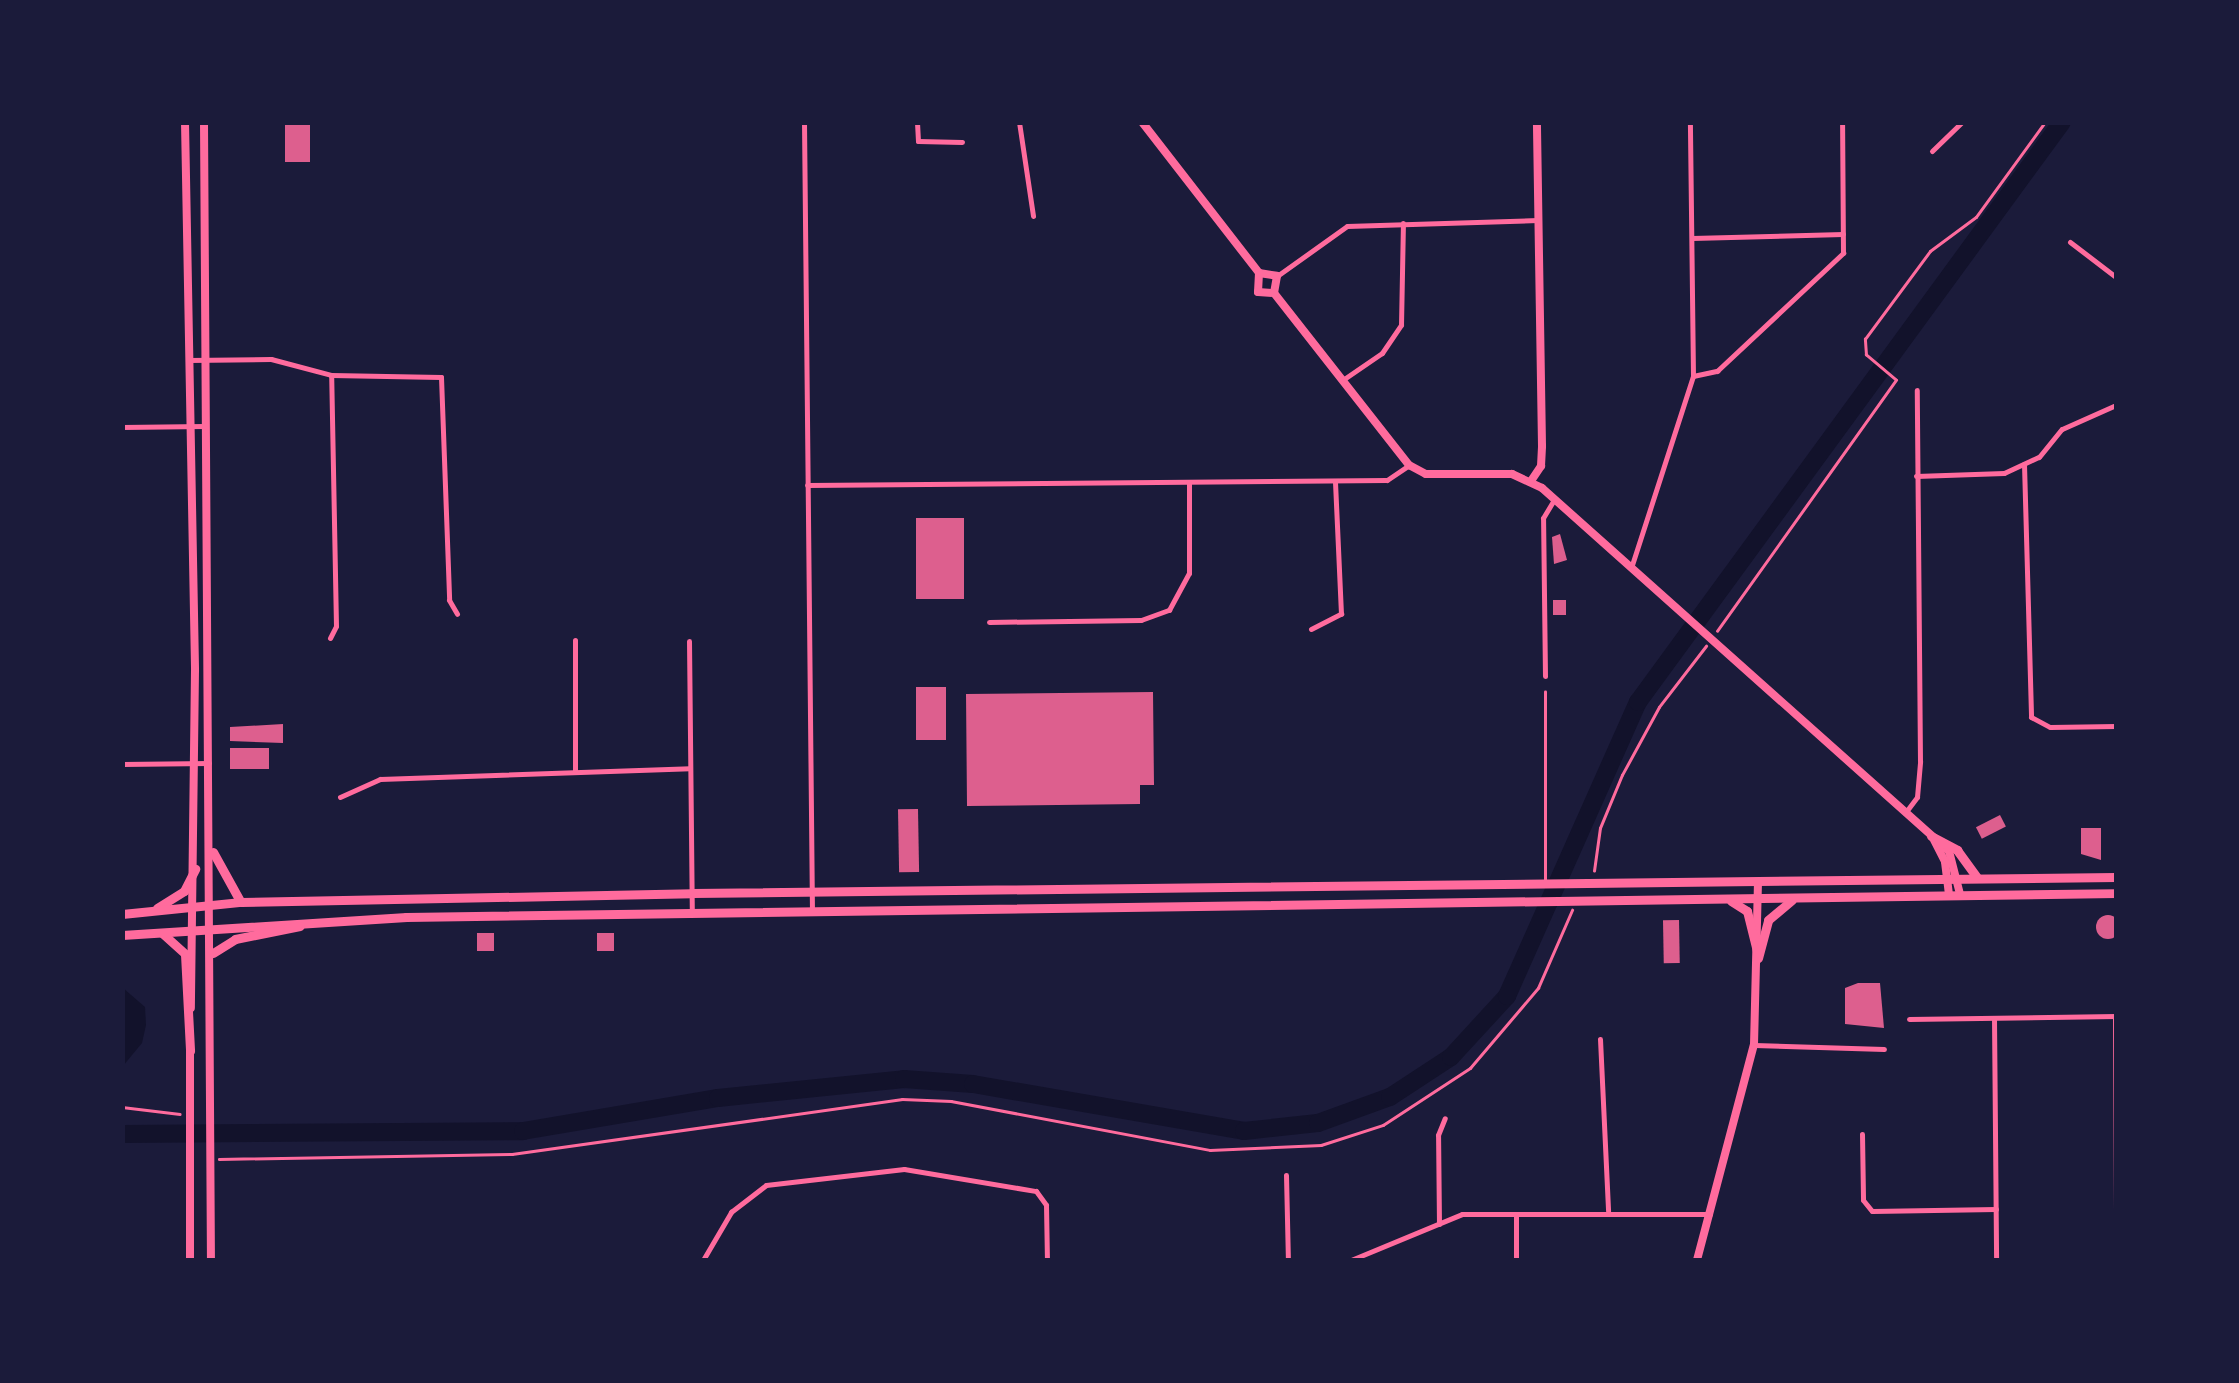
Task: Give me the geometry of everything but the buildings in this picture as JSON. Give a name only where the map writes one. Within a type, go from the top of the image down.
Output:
[{"type":"main road","points":[[185,122],[195,670],[195,870],[186,1116],[190,1260]]},
{"type":"main road","points":[[204,122],[213,926],[211,1260]]},
{"type":"main road","points":[[1142,122],[1259,273],[1258,292],[1274,293]]},
{"type":"main road","points":[[1531,481],[1541,466],[1542,446],[1537,122]]},
{"type":"main road","points":[[1259,273],[1276,276],[1274,293],[1409,465],[1426,474],[1512,474],[1531,481],[1555,498],[1949,851],[1954,894]]},
{"type":"main road","points":[[195,670],[210,667]]},
{"type":"main road","points":[[1932,836],[1957,850],[1977,878]]},
{"type":"main road","points":[[212,852],[228,890],[242,902]]},
{"type":"main road","points":[[155,910],[184,890],[195,870]]},
{"type":"main road","points":[[122,914],[212,903],[692,893],[2116,877]]},
{"type":"main road","points":[[1697,1260],[1754,1045],[1758,882]]},
{"type":"main road","points":[[122,935],[328,920],[559,914],[2116,893]]},
{"type":"main road","points":[[524,898],[559,914]]},
{"type":"main road","points":[[1758,958],[1768,920],[1794,898]]},
{"type":"main road","points":[[1729,900],[1746,910],[1758,958]]},
{"type":"main road","points":[[213,953],[235,939],[328,920]]},
{"type":"main road","points":[[155,931],[176,940],[184,954],[190,1051]]},
{"type":"street","points":[[804,122],[812,911]]},
{"type":"street","points":[[917,122],[918,141],[962,142]]},
{"type":"street","points":[[1019,122],[1033,216]]},
{"type":"street","points":[[1631,568],[1693,376],[1690,122]]},
{"type":"street","points":[[1693,376],[1717,371],[1844,254],[1842,122]]},
{"type":"street","points":[[1932,150],[1962,122]]},
{"type":"street","points":[[1276,276],[1347,226],[1538,220]]},
{"type":"street","points":[[1342,381],[1382,353],[1401,326],[1403,223]]},
{"type":"street","points":[[1692,238],[1843,234]]},
{"type":"street","points":[[2070,242],[2116,277]]},
{"type":"street","points":[[190,360],[271,360],[330,375],[433,373],[444,382],[450,600],[457,614]]},
{"type":"street","points":[[330,375],[336,626],[330,638]]},
{"type":"street","points":[[1905,814],[1920,789],[1916,390]]},
{"type":"street","points":[[1916,476],[1986,476],[2024,464],[2039,457],[2062,429],[2116,406]]},
{"type":"street","points":[[122,427],[207,426]]},
{"type":"street","points":[[2024,464],[2031,717],[2040,726],[2116,726]]},
{"type":"street","points":[[807,485],[1388,480],[1409,465]]},
{"type":"street","points":[[1311,629],[1342,614],[1335,481]]},
{"type":"street","points":[[990,622],[1141,620],[1169,610],[1189,573],[1188,482]]},
{"type":"street","points":[[1544,676],[1543,518],[1555,498]]},
{"type":"street","points":[[575,640],[575,770]]},
{"type":"street","points":[[689,642],[692,912]]},
{"type":"street","points":[[122,764],[210,763]]},
{"type":"street","points":[[340,797],[380,779],[690,768]]},
{"type":"street","points":[[1908,1019],[2116,1016],[2116,1210]]},
{"type":"street","points":[[1994,1018],[1996,1260]]},
{"type":"street","points":[[1600,1040],[1608,1211]]},
{"type":"street","points":[[1754,1045],[1884,1049]]},
{"type":"street","points":[[1438,1224],[1438,1135],[1445,1118]]},
{"type":"street","points":[[1862,1134],[1863,1200],[1872,1211],[1996,1209]]},
{"type":"street","points":[[702,1260],[731,1212],[766,1185],[904,1169],[1036,1192],[1046,1205],[1046,1260]]},
{"type":"street","points":[[1286,1175],[1288,1260]]},
{"type":"street","points":[[1516,1213],[1516,1260]]},
{"type":"street","points":[[1351,1260],[1462,1214],[1710,1214]]},
{"type":"street","points":[[1378,1249],[1378,1260]]},
{"type":"lane","points":[[1545,884],[1546,692]]},
{"type":"path","points":[[1718,630],[1896,380],[1863,350],[1868,335],[1930,251],[1976,217],[2045,122]]},
{"type":"path","points":[[1591,880],[1600,828],[1622,775],[1660,707],[1715,642]]},
{"type":"path","points":[[210,1159],[512,1154],[902,1099],[951,1101],[1210,1150],[1321,1145],[1383,1124],[1470,1068],[1538,988],[1573,909]]},
{"type":"path","points":[[122,1108],[186,1116]]},
{"type":"shaded area","points":[[123,988],[145,1007],[146,1025],[142,1043],[123,1066]]},
{"type":"waterway","points":[[122,1134],[523,1131],[718,1098],[904,1079],[973,1084],[1244,1131],[1318,1123],[1390,1097],[1451,1057],[1507,996],[1638,702],[2062,122]]}]
